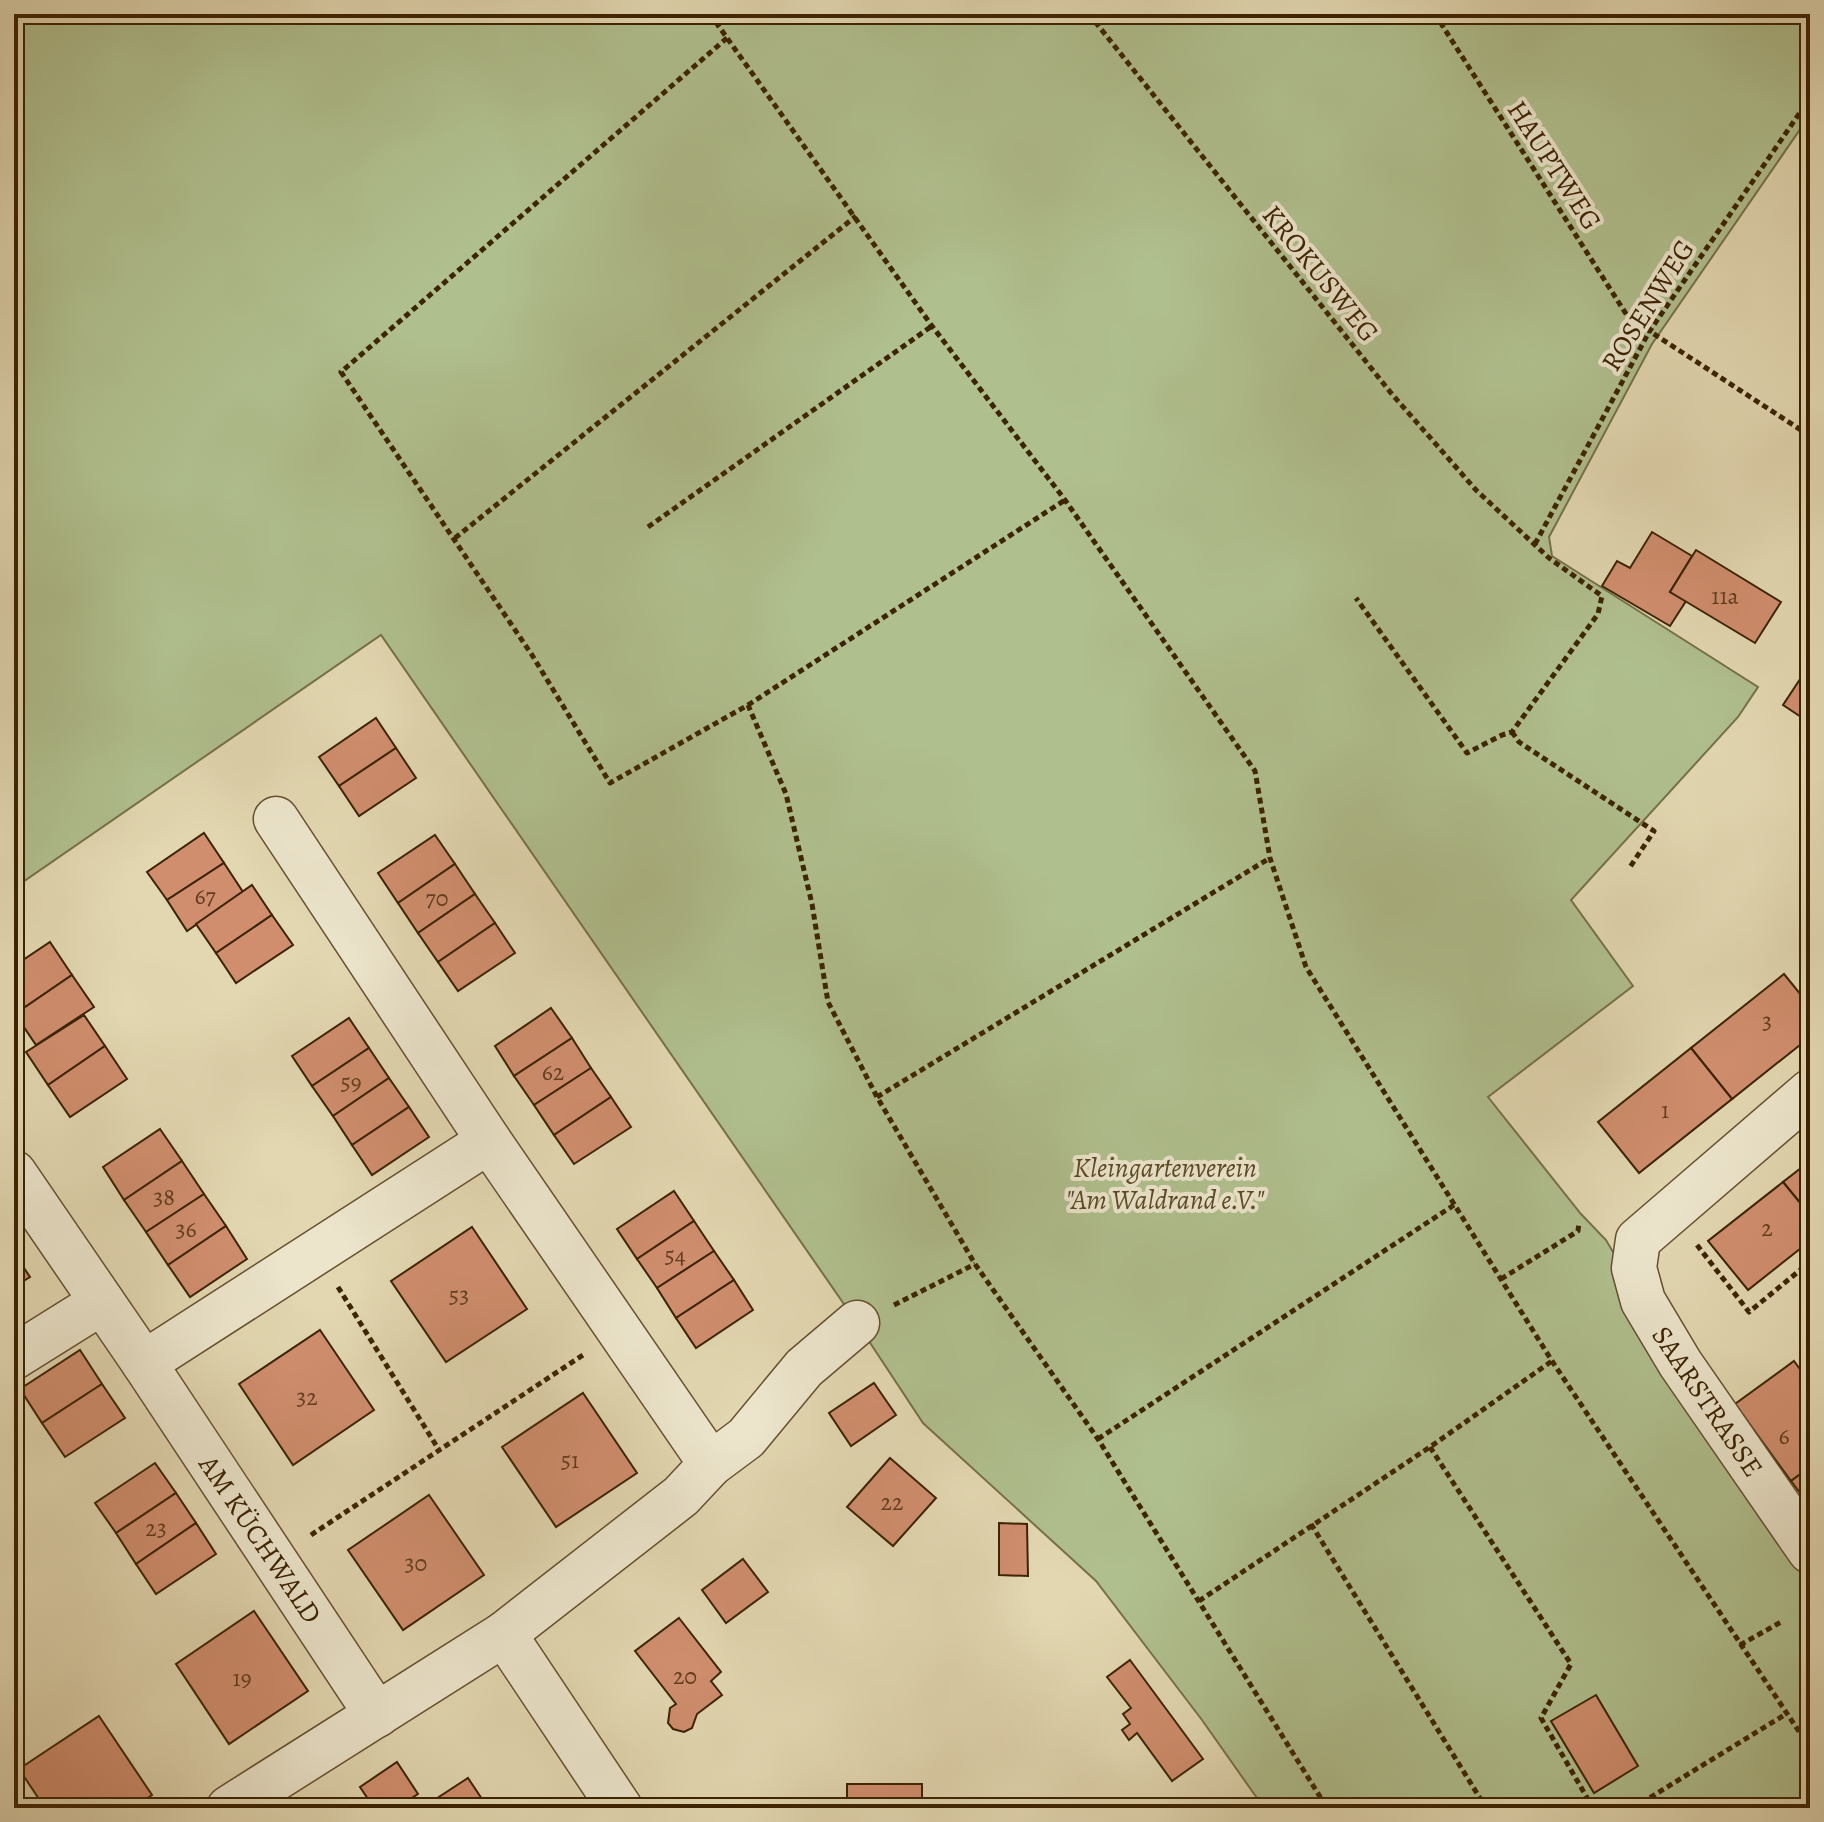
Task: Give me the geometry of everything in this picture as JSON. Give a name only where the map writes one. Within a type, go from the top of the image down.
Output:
[{"type":"street","points":[[276,819],[489,1141],[711,1464]]},
{"type":"street","points":[[1671,1211],[1810,1092]]},
{"type":"street","points":[[144,1363],[489,1141]]},
{"type":"street","name":"AM KÜCHWALD","points":[[14,1173],[377,1715]]},
{"type":"street","name":"SAARSTRASSE","points":[[1671,1211],[1638,1240],[1634,1268],[1643,1301],[1680,1363],[1810,1551]]},
{"type":"street","points":[[14,1357],[102,1302]]},
{"type":"street","points":[[229,1808],[504,1634],[681,1496],[711,1464],[746,1438],[804,1368],[857,1323]]},
{"type":"street","points":[[504,1634],[620,1808]]},
{"type":"path","points":[[710,14],[932,326],[1065,500],[1255,771],[1270,858],[1306,967],[1552,1361],[1810,1748]]},
{"type":"path","name":"KROKUSWEG","points":[[1089,14],[1391,393],[1476,490],[1549,558],[1602,596],[1598,614],[1512,732]]},
{"type":"path","name":"HAUPTWEG","points":[[1435,14],[1628,317],[1810,436]]},
{"type":"path","points":[[727,38],[341,372],[532,655],[610,783],[748,705],[1065,500]]},
{"type":"path","name":"ROSENWEG","points":[[1535,544],[1649,332],[1810,98]]},
{"type":"path","points":[[455,538],[856,216]]},
{"type":"path","points":[[648,527],[932,326]]},
{"type":"path","points":[[1356,598],[1467,753],[1512,732],[1519,742],[1654,831],[1630,867]]},
{"type":"path","points":[[748,705],[786,794],[812,904],[828,1002],[877,1097],[975,1264],[1098,1439],[1327,1808]]},
{"type":"path","points":[[877,1097],[1270,858]]},
{"type":"path","points":[[1098,1439],[1454,1205]]},
{"type":"path","points":[[1671,1211],[1749,1312],[1810,1262]]},
{"type":"path","points":[[1501,1279],[1578,1231],[1579,1222]]},
{"type":"path","points":[[857,1323],[975,1264]]},
{"type":"path","points":[[343,1296],[439,1450]]},
{"type":"path","points":[[275,1559],[592,1349]]},
{"type":"path","points":[[1199,1601],[1430,1447],[1552,1361]]},
{"type":"path","points":[[1430,1447],[1571,1664],[1541,1718],[1593,1808]]},
{"type":"path","points":[[1311,1524],[1486,1808]]},
{"type":"path","points":[[1740,1645],[1781,1622]]},
{"type":"path","points":[[1633,1808],[1786,1714]]},
{"type":"path","points":[[1653,1796],[1660,1808]]},
{"type":"green space","name":"Kleingartenverein \"Am Waldrand e.V.\"","points":[[14,14],[1810,14],[1810,115],[1652,344],[1549,537],[1552,556],[1758,687],[1738,717],[1571,900],[1633,986],[1488,1097],[1581,1214],[1606,1240],[1749,1485],[1810,1574],[1810,1808],[1264,1808],[1202,1720],[1096,1581],[923,1423],[381,635],[14,888]]},
{"type":"building","points":[[1652,532],[1692,556],[1670,592],[1686,601],[1670,626],[1602,586],[1617,561],[1630,568]]},
{"type":"building","points":[[1696,550],[1781,602],[1755,643],[1670,592]]},
{"type":"building","points":[[1810,664],[1810,723],[1783,705]]},
{"type":"building","points":[[376,718],[396,748],[339,786],[319,757]]},
{"type":"building","points":[[396,748],[416,778],[359,816],[339,786]]},
{"type":"building","points":[[204,833],[224,863],[167,900],[147,872]]},
{"type":"building","points":[[435,835],[455,864],[398,903],[378,873]]},
{"type":"building","points":[[224,863],[243,892],[187,931],[167,900]]},
{"type":"building","points":[[455,864],[475,894],[418,933],[398,903]]},
{"type":"building","points":[[252,885],[272,915],[216,953],[196,924]]},
{"type":"building","points":[[475,894],[495,923],[438,962],[418,933]]},
{"type":"building","points":[[272,915],[293,945],[236,983],[216,953]]},
{"type":"building","points":[[495,923],[515,953],[458,991],[438,962]]},
{"type":"building","points":[[50,942],[72,975],[15,1014],[14,966]]},
{"type":"building","points":[[1784,974],[1810,1006],[1810,1037],[1732,1099],[1691,1048]]},
{"type":"building","points":[[72,975],[94,1007],[36,1045],[15,1014]]},
{"type":"building","points":[[551,1008],[572,1038],[514,1076],[495,1046]]},
{"type":"building","points":[[84,1015],[105,1046],[48,1085],[26,1052]]},
{"type":"building","points":[[349,1018],[369,1048],[312,1086],[292,1056]]},
{"type":"building","points":[[572,1038],[591,1068],[534,1105],[514,1076]]},
{"type":"building","points":[[105,1046],[127,1079],[70,1117],[48,1085]]},
{"type":"building","points":[[369,1048],[389,1078],[333,1116],[312,1086]]},
{"type":"building","points":[[1691,1048],[1732,1099],[1639,1173],[1598,1122]]},
{"type":"building","points":[[591,1068],[611,1097],[554,1135],[534,1105]]},
{"type":"building","points":[[389,1078],[409,1107],[352,1145],[333,1116]]},
{"type":"building","points":[[611,1097],[631,1127],[574,1164],[554,1135]]},
{"type":"building","points":[[409,1107],[429,1137],[372,1175],[352,1145]]},
{"type":"building","points":[[160,1129],[182,1161],[124,1200],[103,1167]]},
{"type":"building","points":[[182,1161],[204,1194],[146,1232],[124,1200]]},
{"type":"building","points":[[1810,1161],[1810,1215],[1783,1182]]},
{"type":"building","points":[[1783,1182],[1810,1215],[1810,1241],[1748,1290],[1708,1241]]},
{"type":"building","points":[[674,1191],[694,1221],[637,1259],[617,1229]]},
{"type":"building","points":[[204,1194],[226,1226],[168,1265],[146,1232]]},
{"type":"building","points":[[694,1221],[714,1251],[657,1288],[637,1259]]},
{"type":"building","points":[[226,1226],[247,1259],[190,1297],[168,1265]]},
{"type":"building","points":[[472,1227],[527,1309],[446,1362],[391,1281]]},
{"type":"building","points":[[714,1251],[734,1280],[676,1318],[657,1288]]},
{"type":"building","points":[[14,1253],[30,1277],[14,1287]]},
{"type":"building","points":[[734,1280],[753,1310],[696,1348],[676,1318]]},
{"type":"building","points":[[320,1330],[374,1410],[293,1465],[239,1384]]},
{"type":"building","points":[[80,1350],[102,1384],[42,1423],[20,1389]]},
{"type":"building","points":[[1794,1361],[1810,1383],[1810,1467],[1791,1481],[1735,1404]]},
{"type":"building","points":[[874,1383],[896,1415],[851,1446],[829,1413]]},
{"type":"building","points":[[102,1384],[125,1418],[65,1457],[42,1423]]},
{"type":"building","points":[[583,1393],[637,1473],[556,1527],[502,1447]]},
{"type":"building","points":[[890,1458],[936,1498],[893,1546],[847,1507]]},
{"type":"building","points":[[155,1463],[176,1493],[116,1533],[95,1503]]},
{"type":"building","points":[[1810,1467],[1810,1506],[1791,1481]]},
{"type":"building","points":[[176,1493],[196,1523],[136,1564],[116,1533]]},
{"type":"building","points":[[429,1495],[484,1575],[403,1630],[348,1550]]},
{"type":"building","points":[[196,1523],[216,1554],[156,1594],[136,1564]]},
{"type":"building","points":[[999,1523],[1027,1524],[1028,1576],[999,1575]]},
{"type":"building","points":[[743,1559],[768,1592],[726,1623],[702,1590]]},
{"type":"building","points":[[254,1611],[308,1691],[229,1744],[176,1664]]},
{"type":"building","points":[[679,1618],[721,1672],[711,1681],[722,1695],[697,1714],[692,1728],[684,1732],[673,1729],[668,1723],[670,1708],[676,1704],[635,1651]]},
{"type":"building","points":[[1130,1660],[1203,1759],[1172,1781],[1137,1733],[1129,1740],[1122,1730],[1130,1724],[1123,1714],[1131,1708],[1107,1677]]},
{"type":"building","points":[[1596,1695],[1638,1766],[1594,1793],[1551,1721]]},
{"type":"building","points":[[99,1716],[152,1795],[133,1808],[45,1808],[19,1769]]},
{"type":"building","points":[[397,1762],[418,1794],[396,1808],[374,1808],[360,1787]]},
{"type":"building","points":[[468,1778],[488,1808],[422,1808]]},
{"type":"building","points":[[847,1784],[922,1784],[922,1808],[847,1808]]}]
